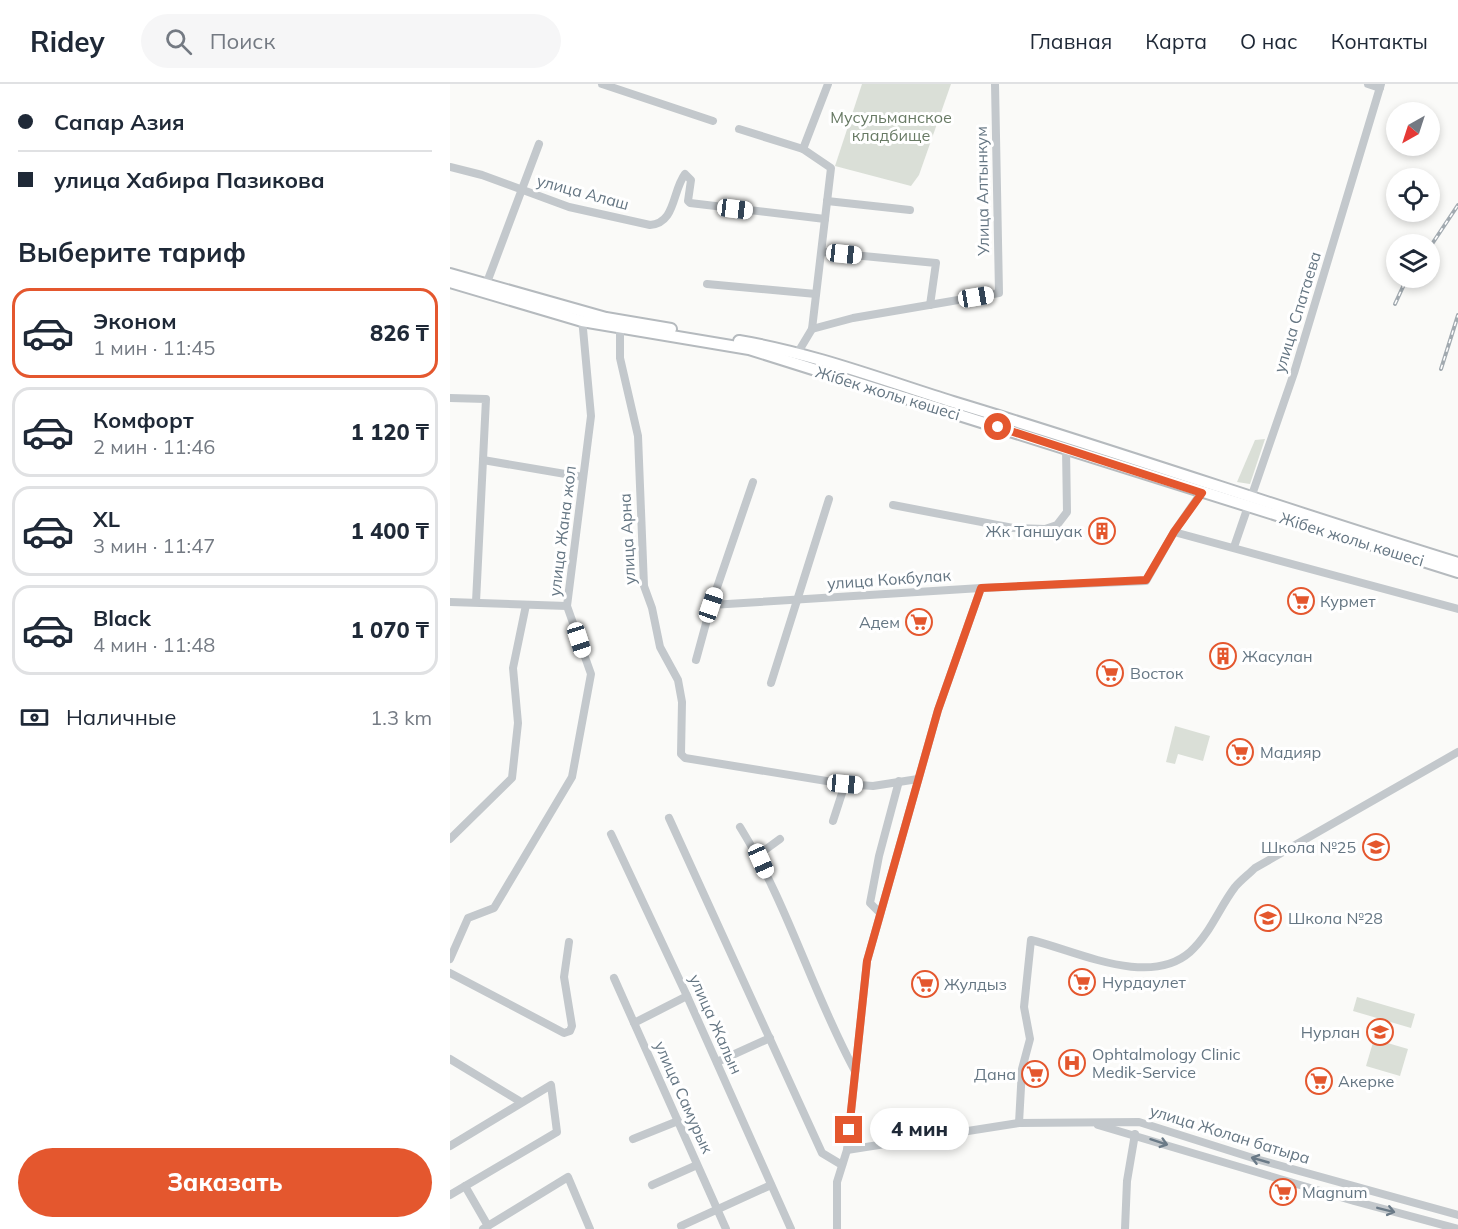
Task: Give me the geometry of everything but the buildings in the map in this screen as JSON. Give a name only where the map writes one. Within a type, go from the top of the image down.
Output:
[{"type":"main road","name":"Жібек жолы көшесі","points":[[450,274],[620,328],[748,349],[1202,493],[1250,503],[1458,563]]},
{"type":"main road","name":"Жібек жолы көшесі","points":[[450,282],[582,316],[754,343],[797,354],[1015,420],[1250,503],[1458,572]]},
{"type":"street","points":[[602,84],[713,120]]},
{"type":"street","points":[[803,149],[828,84]]},
{"type":"street","name":"Улица Алтынкум","points":[[812,329],[853,318],[999,294],[995,84]]},
{"type":"street","points":[[1368,84],[1381,86]]},
{"type":"street","name":"улица Спатаева","points":[[1234,547],[1311,320],[1381,86]]},
{"type":"street","points":[[739,129],[803,149],[831,168],[812,329],[797,354]]},
{"type":"street","points":[[486,285],[539,144]]},
{"type":"street","name":"улица Алаш","points":[[450,167],[482,175],[569,207],[650,225],[667,219],[685,174],[691,180],[688,201],[690,204],[825,219]]},
{"type":"street","points":[[827,201],[910,210]]},
{"type":"street","points":[[822,252],[936,263],[930,305]]},
{"type":"street","points":[[707,284],[816,294]]},
{"type":"street","name":"улица Жана жол","points":[[450,959],[468,918],[494,908],[572,777],[591,674],[567,606],[591,417],[582,316]]},
{"type":"street","name":"улица Арна","points":[[620,328],[620,358],[638,436],[644,586],[652,608],[660,647],[678,680],[682,702],[681,754],[685,758],[695,760],[845,784],[873,786],[918,779]]},
{"type":"street","points":[[450,398],[486,399],[476,602]]},
{"type":"street","points":[[893,505],[985,520],[1013,528],[1045,529],[1057,525],[1066,512],[1066,448]]},
{"type":"street","points":[[483,460],[583,477]]},
{"type":"street","points":[[696,660],[711,605],[753,482]]},
{"type":"street","name":"улица Кокбулак","points":[[711,605],[1146,580],[1174,532],[1202,493]]},
{"type":"street","points":[[771,683],[829,499]]},
{"type":"street","points":[[1174,532],[1458,609]]},
{"type":"street","points":[[837,1229],[837,1182],[847,1150],[867,961],[938,710],[981,588]]},
{"type":"street","points":[[450,602],[567,606]]},
{"type":"street","points":[[450,839],[512,778],[519,723],[513,668],[526,605]]},
{"type":"street","points":[[1019,1123],[1022,1070],[1030,1039],[1024,999],[1031,940],[1102,962],[1126,965],[1156,967],[1179,958],[1190,952],[1219,915],[1236,887],[1255,868],[1458,752]]},
{"type":"street","points":[[880,913],[870,903],[879,856],[899,781]]},
{"type":"street","points":[[833,821],[845,784]]},
{"type":"street","points":[[669,818],[822,1153],[842,1165]]},
{"type":"street","points":[[740,827],[758,855],[802,952],[835,1034],[855,1071]]},
{"type":"street","name":"улица Жалын","points":[[611,834],[717,1062],[790,1229]]},
{"type":"street","points":[[758,855],[780,839]]},
{"type":"street","points":[[450,973],[564,1033],[570,1031],[572,1026],[564,977],[569,942]]},
{"type":"street","name":"улица Самурык","points":[[614,978],[726,1229]]},
{"type":"street","points":[[634,1023],[687,996]]},
{"type":"street","points":[[717,1062],[770,1038]]},
{"type":"street","points":[[450,1059],[521,1102]]},
{"type":"street","points":[[450,1146],[551,1085],[556,1132],[450,1195]]},
{"type":"street","points":[[633,1139],[678,1121]]},
{"type":"street","points":[[1083,1121],[1135,1134],[1253,1172],[1456,1228],[1456,1215]]},
{"type":"street","name":"улица Жолан батыра","points":[[847,1150],[1019,1123],[1139,1122],[1256,1159],[1456,1215]]},
{"type":"street","points":[[1125,1229],[1127,1181],[1135,1134]]},
{"type":"street","points":[[652,1185],[698,1165]]},
{"type":"street","points":[[465,1186],[485,1227],[568,1177],[590,1229]]},
{"type":"street","points":[[681,1226],[771,1185]]},
{"type":"street","points":[[1426,1219],[1428,1207]]},
{"type":"green space","name":"Мусульманское кладбище","points":[[862,84],[951,84],[919,175],[911,186],[835,166]]},
{"type":"green space","points":[[1265,439],[1250,484],[1237,482],[1255,440]]},
{"type":"green space","points":[[1175,726],[1210,736],[1203,761],[1178,754],[1175,764],[1166,762]]},
{"type":"green space","points":[[1357,997],[1415,1014],[1411,1028],[1353,1011]]},
{"type":"green space","points":[[1374,1039],[1408,1049],[1400,1076],[1366,1066]]},
{"type":"railway","points":[[1439,234],[1458,205]]},
{"type":"railway","points":[[1395,304],[1402,288]]},
{"type":"railway","points":[[1441,369],[1458,315]]},
{"type":"place","name":"Жк Таншуак","points":[[1102,531]]},
{"type":"place","name":"Курмет","points":[[1301,601]]},
{"type":"place","name":"Адем","points":[[919,622]]},
{"type":"place","name":"Жасулан","points":[[1223,656]]},
{"type":"place","name":"Восток","points":[[1110,673]]},
{"type":"place","name":"Мадияр","points":[[1240,752]]},
{"type":"place","name":"Школа №25","points":[[1376,847]]},
{"type":"place","name":"Школа №28","points":[[1268,918]]},
{"type":"place","name":"Нурдаулет","points":[[1082,982]]},
{"type":"place","name":"Жулдыз","points":[[925,984]]},
{"type":"place","name":"Нурлан","points":[[1380,1032]]},
{"type":"place","name":"Ophtalmology Clinic Medik-Service","points":[[1072,1063]]},
{"type":"place","name":"Дана","points":[[1035,1074]]},
{"type":"place","name":"Акерке","points":[[1319,1081]]},
{"type":"place","name":"Magnum","points":[[1283,1192]]},
{"type":"route","points":[[849,1130],[867,961],[938,710],[981,588],[1146,580],[1174,532],[1202,493],[998,427]]}]
